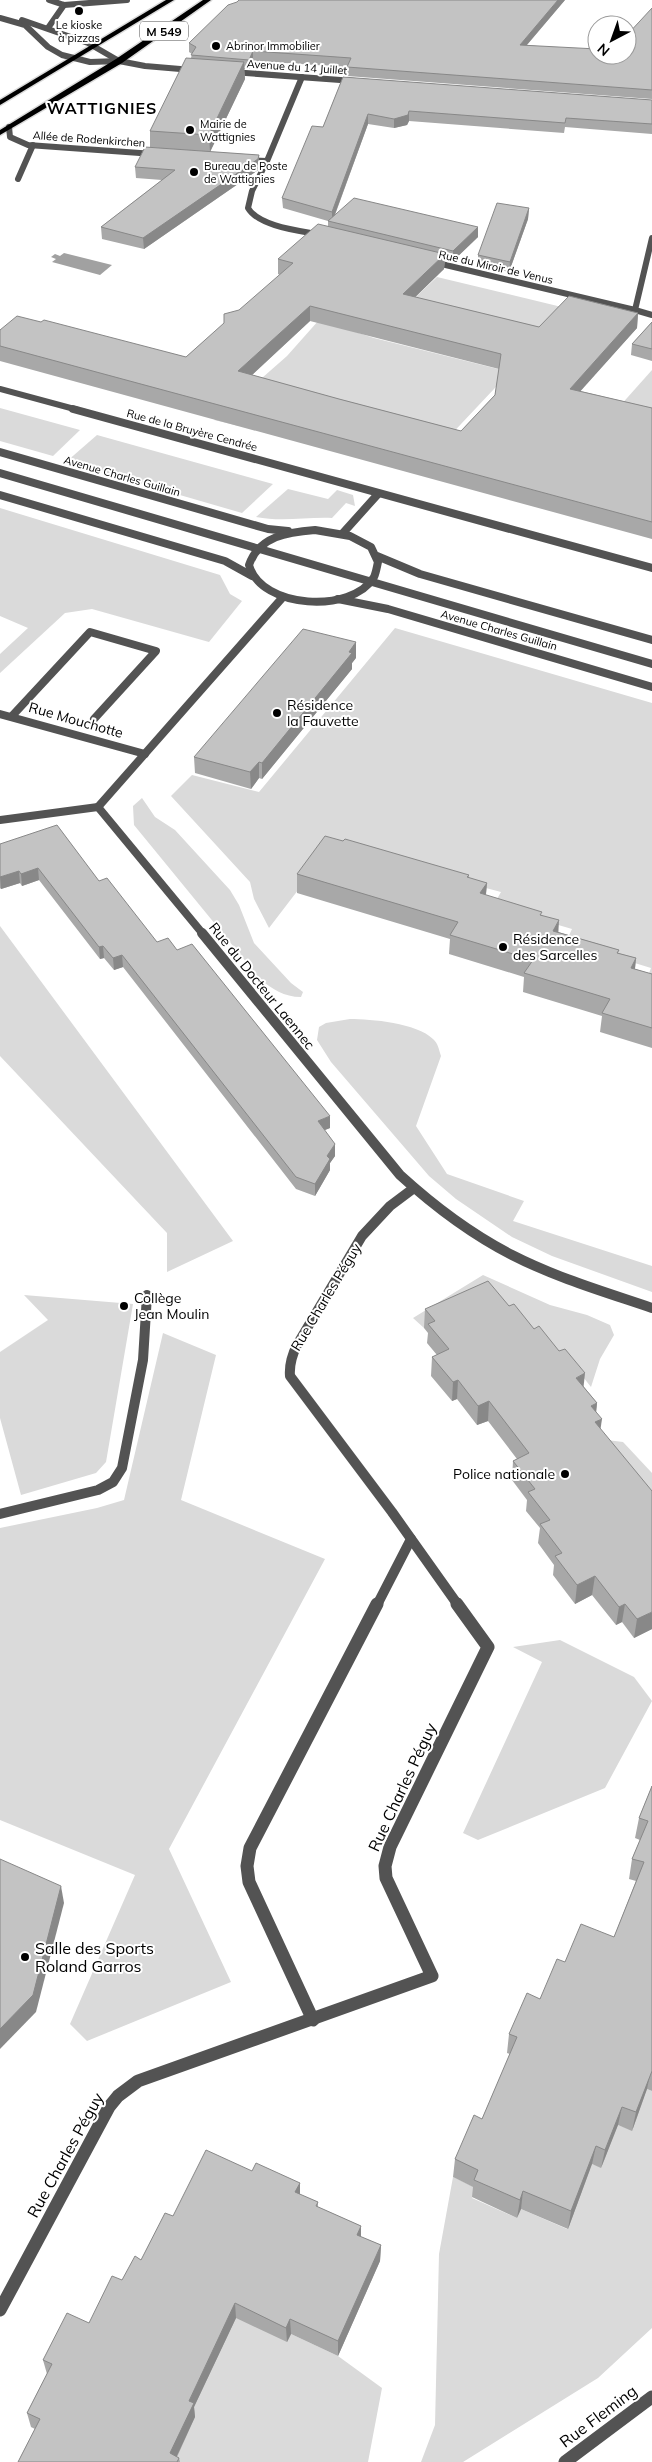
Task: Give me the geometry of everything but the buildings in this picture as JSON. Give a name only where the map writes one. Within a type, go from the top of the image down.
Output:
[{"type":"main road","name":"M 549","points":[[0,102],[96,47],[172,0]]},
{"type":"main road","name":"M 549","points":[[0,133],[119,61],[208,0]]},
{"type":"street","points":[[49,0],[64,6],[127,0]]},
{"type":"street","points":[[48,28],[64,6]]},
{"type":"street","points":[[0,17],[48,28],[96,47],[119,61]]},
{"type":"street","points":[[0,17],[25,25],[52,50],[75,59],[97,63],[119,61],[145,66],[196,70]]},
{"type":"street","name":"Avenue du 14 Juillet","points":[[225,72],[358,81]]},
{"type":"street","points":[[302,77],[249,200],[248,208],[251,214],[268,222],[331,237]]},
{"type":"street","name":"Allée de Rodenkirchen","points":[[9,127],[9,135],[13,139],[33,145],[159,154]]},
{"type":"street","points":[[18,179],[33,145]]},
{"type":"street","points":[[237,159],[267,161]]},
{"type":"street","points":[[635,310],[652,238]]},
{"type":"street","name":"Rue du Miroir de Venus","points":[[426,260],[652,314]]},
{"type":"street","name":"Rue de la Bruyère Cendrée","points":[[0,389],[652,568]]},
{"type":"street","name":"Avenue Charles Guillain","points":[[0,452],[268,529],[296,531]]},
{"type":"street","points":[[0,473],[652,664]]},
{"type":"street","points":[[0,494],[225,560],[252,576],[264,588],[283,597],[306,601],[338,599],[358,592],[372,582],[379,570],[377,556]]},
{"type":"street","points":[[343,533],[378,494]]},
{"type":"street","points":[[252,576],[250,560],[257,548],[277,536],[296,531],[315,530],[343,533],[364,543],[377,556],[420,574],[652,640]]},
{"type":"street","points":[[0,820],[98,807],[283,597]]},
{"type":"street","name":"Avenue Charles Guillain","points":[[338,599],[388,609],[652,687]]},
{"type":"street","points":[[12,716],[90,632],[156,651],[94,718]]},
{"type":"street","name":"Rue Mouchotte","points":[[0,714],[145,754]]},
{"type":"street","name":"Rue du Docteur Laennec","points":[[98,807],[376,1148],[414,1188],[476,1234],[511,1254],[553,1274],[652,1308]]},
{"type":"street","name":"Rue Charles Péguy","points":[[0,2310],[109,2107],[118,2096],[138,2082],[432,1976],[386,1878],[385,1866],[390,1847],[488,1647],[411,1538],[290,1376],[288,1367],[290,1357],[362,1236],[390,1206],[414,1188]]},
{"type":"street","points":[[0,1514],[98,1490],[113,1482],[122,1468],[143,1360],[147,1295]]},
{"type":"street","points":[[313,2020],[248,1882],[247,1866],[250,1848],[411,1538]]},
{"type":"street","name":"Rue Fleming","points":[[565,2462],[652,2398]]},
{"type":"shaded area","points":[[64,253],[112,265],[100,275],[52,262],[56,259],[51,257],[55,254],[60,256]]},
{"type":"shaded area","points":[[437,277],[570,309],[540,341],[405,307]]},
{"type":"shaded area","points":[[319,320],[374,338],[510,372],[445,441],[273,394],[239,426],[214,420],[287,356]]},
{"type":"shaded area","points":[[652,370],[652,416],[619,407]]},
{"type":"shaded area","points":[[0,408],[80,430],[53,456],[0,441]]},
{"type":"shaded area","points":[[97,435],[273,484],[242,513],[66,462]]},
{"type":"shaded area","points":[[288,489],[328,499],[337,490],[353,495],[355,506],[346,503],[332,518],[284,519],[256,517]]},
{"type":"shaded area","points":[[0,508],[220,575],[230,594],[242,601],[209,642],[92,609],[65,613],[0,673],[0,654],[28,628],[0,616]]},
{"type":"shaded area","points":[[395,628],[652,703],[652,986],[645,984],[651,968],[566,942],[572,929],[493,906],[501,892],[331,847],[269,928],[254,899],[250,882],[171,796],[192,775],[259,792]]},
{"type":"shaded area","points":[[142,798],[155,817],[175,830],[230,890],[239,905],[254,943],[291,983],[303,992],[301,997],[289,996],[279,992],[260,979],[134,825],[133,806]]},
{"type":"shaded area","points":[[0,926],[233,1241],[167,1272],[167,1233],[0,1056]]},
{"type":"shaded area","points":[[350,1019],[381,1021],[405,1026],[426,1034],[436,1042],[441,1056],[416,1126],[447,1174],[524,1201],[513,1221],[652,1266],[652,1292],[552,1256],[512,1237],[456,1199],[429,1176],[331,1062],[317,1040],[319,1027],[326,1023]]},
{"type":"shaded area","points":[[483,1275],[550,1305],[587,1315],[610,1325],[614,1335],[600,1359],[591,1387],[572,1363],[496,1298],[424,1328],[413,1318]]},
{"type":"shaded area","points":[[24,1295],[133,1304],[106,1462],[96,1473],[21,1495],[0,1418],[0,1352],[48,1320]]},
{"type":"shaded area","points":[[163,1333],[216,1355],[181,1500],[325,1559],[169,1849],[231,1982],[87,2041],[70,2024],[135,1875],[0,1820],[0,1528],[97,1508],[124,1500]]},
{"type":"shaded area","points":[[599,1439],[623,1442],[652,1473],[652,1514]]},
{"type":"shaded area","points":[[560,1640],[634,1677],[652,1701],[605,1788],[478,1840],[463,1833],[542,1662],[513,1647]]},
{"type":"shaded area","points":[[647,2089],[652,2091],[652,2328],[598,2378],[463,2462],[421,2462],[435,2425],[439,2254],[453,2177],[476,2188],[472,2198],[517,2218],[521,2209],[567,2229],[592,2164],[601,2167],[618,2125],[632,2130]]},
{"type":"shaded area","points":[[227,2313],[291,2334],[338,2356],[382,2388],[368,2462],[174,2462],[195,2417],[190,2415],[213,2366]]},
{"type":"place","name":"Le kioske à pizzas","points":[[79,11]]},
{"type":"place","name":"Abrinor Immobilier","points":[[216,46]]},
{"type":"place","name":"Mairie de Wattignies","points":[[190,130]]},
{"type":"place","name":"Bureau de Poste de Wattignies","points":[[194,172]]},
{"type":"place","name":"Résidence la Fauvette","points":[[277,713]]},
{"type":"place","name":"Résidence des Sarcelles","points":[[503,947]]},
{"type":"place","name":"Collège Jean Moulin","points":[[124,1306]]},
{"type":"place","name":"Police nationale","points":[[565,1474]]},
{"type":"place","name":"Salle des Sports Roland Garros","points":[[25,1957]]},
{"type":"district","name":"WATTIGNIES","points":[[102,108]]}]
